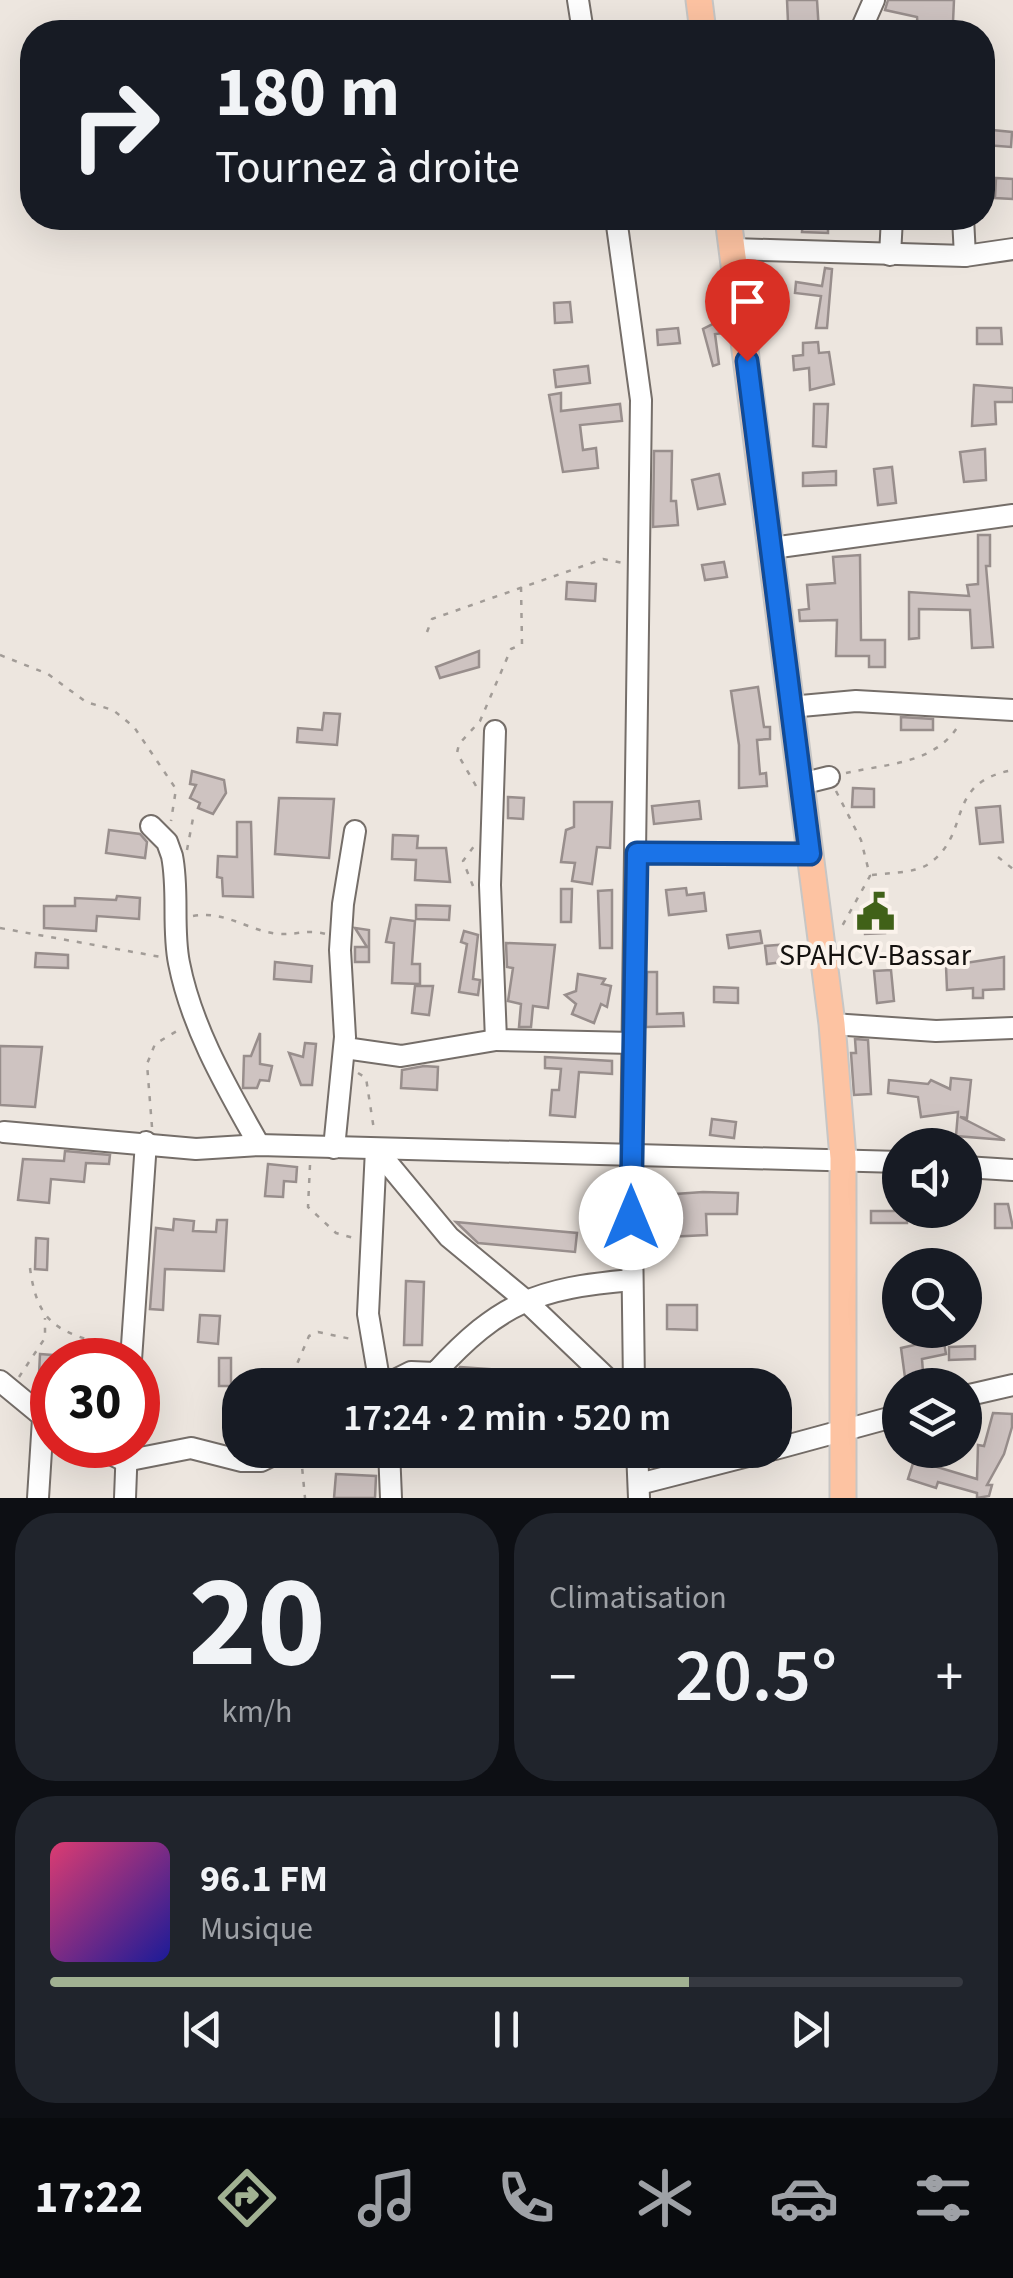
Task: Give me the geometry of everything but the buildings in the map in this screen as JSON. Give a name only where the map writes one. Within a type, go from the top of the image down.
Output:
[{"type":"main road","points":[[730,230],[832,1024],[843,1158],[843,1498]]},
{"type":"street","points":[[618,230],[641,400],[631,1155],[634,1368]]},
{"type":"street","points":[[890,255],[891,230]]},
{"type":"street","points":[[964,230],[965,256]]},
{"type":"street","points":[[732,249],[965,256],[1013,250]]},
{"type":"street","points":[[772,548],[1013,515]]},
{"type":"street","points":[[790,707],[856,701],[1013,710]]},
{"type":"street","points":[[495,731],[491,814],[496,1040]]},
{"type":"street","points":[[800,784],[829,777]]},
{"type":"street","points":[[151,826],[167,842],[176,873],[178,961],[198,1025],[214,1066],[260,1145]]},
{"type":"street","points":[[323,1149],[344,1056],[340,950],[354,831]]},
{"type":"street","points":[[637,853],[810,854]]},
{"type":"street","points":[[832,1024],[936,1031],[1013,1028]]},
{"type":"street","points":[[344,1056],[401,1056],[496,1040],[632,1043]]},
{"type":"street","points":[[4,1132],[151,1142],[196,1149],[260,1145],[882,1161]]},
{"type":"street","points":[[133,1338],[151,1142]]},
{"type":"street","points":[[376,1148],[368,1314],[379,1368]]},
{"type":"street","points":[[376,1148],[449,1237],[525,1300],[596,1368]]},
{"type":"street","points":[[982,1168],[1013,1170]]},
{"type":"street","points":[[439,1368],[486,1323],[525,1300],[565,1286],[632,1280]]},
{"type":"street","points":[[5,1385],[30,1407]]},
{"type":"street","points":[[982,1392],[1013,1385]]},
{"type":"street","points":[[792,1445],[882,1420]]},
{"type":"street","points":[[160,1450],[191,1448],[222,1457]]},
{"type":"street","points":[[38,1498],[42,1468]]},
{"type":"street","points":[[125,1498],[126,1468]]},
{"type":"street","points":[[389,1468],[391,1498]]},
{"type":"street","points":[[639,1491],[714,1468]]},
{"type":"path","points":[[428,632],[432,619],[603,559],[639,566]]},
{"type":"path","points":[[491,814],[457,754],[480,721],[511,648],[522,644],[521,586]]},
{"type":"path","points":[[0,656],[48,674],[134,726],[176,789],[167,842]]},
{"type":"path","points":[[825,953],[870,876],[861,840],[829,777],[917,758],[940,748],[968,706]]},
{"type":"path","points":[[870,876],[924,867],[946,847],[971,787],[990,774],[1013,770]]},
{"type":"path","points":[[176,873],[191,841],[194,813]]},
{"type":"path","points":[[998,857],[1013,869]]},
{"type":"path","points":[[178,918],[224,916],[283,934],[310,930],[326,934],[340,950]]},
{"type":"path","points":[[0,928],[178,961]]},
{"type":"path","points":[[151,1142],[147,1064],[155,1044],[180,1028],[198,1025]]},
{"type":"path","points":[[344,1056],[366,1078],[376,1148]]},
{"type":"path","points":[[323,1149],[306,1193],[308,1207],[336,1233],[370,1243]]},
{"type":"path","points":[[30,1268],[34,1301],[45,1316],[61,1330],[83,1338]]},
{"type":"path","points":[[5,1385],[31,1364],[45,1338],[45,1316]]},
{"type":"path","points":[[298,1368],[309,1336],[318,1332],[374,1344]]},
{"type":"path","points":[[302,1468],[305,1498]]},
{"type":"place","name":"SPAHCV-Bassar","points":[[875,911]]},
{"type":"route","points":[[631,1218],[637,853],[810,854],[747,361]]}]
